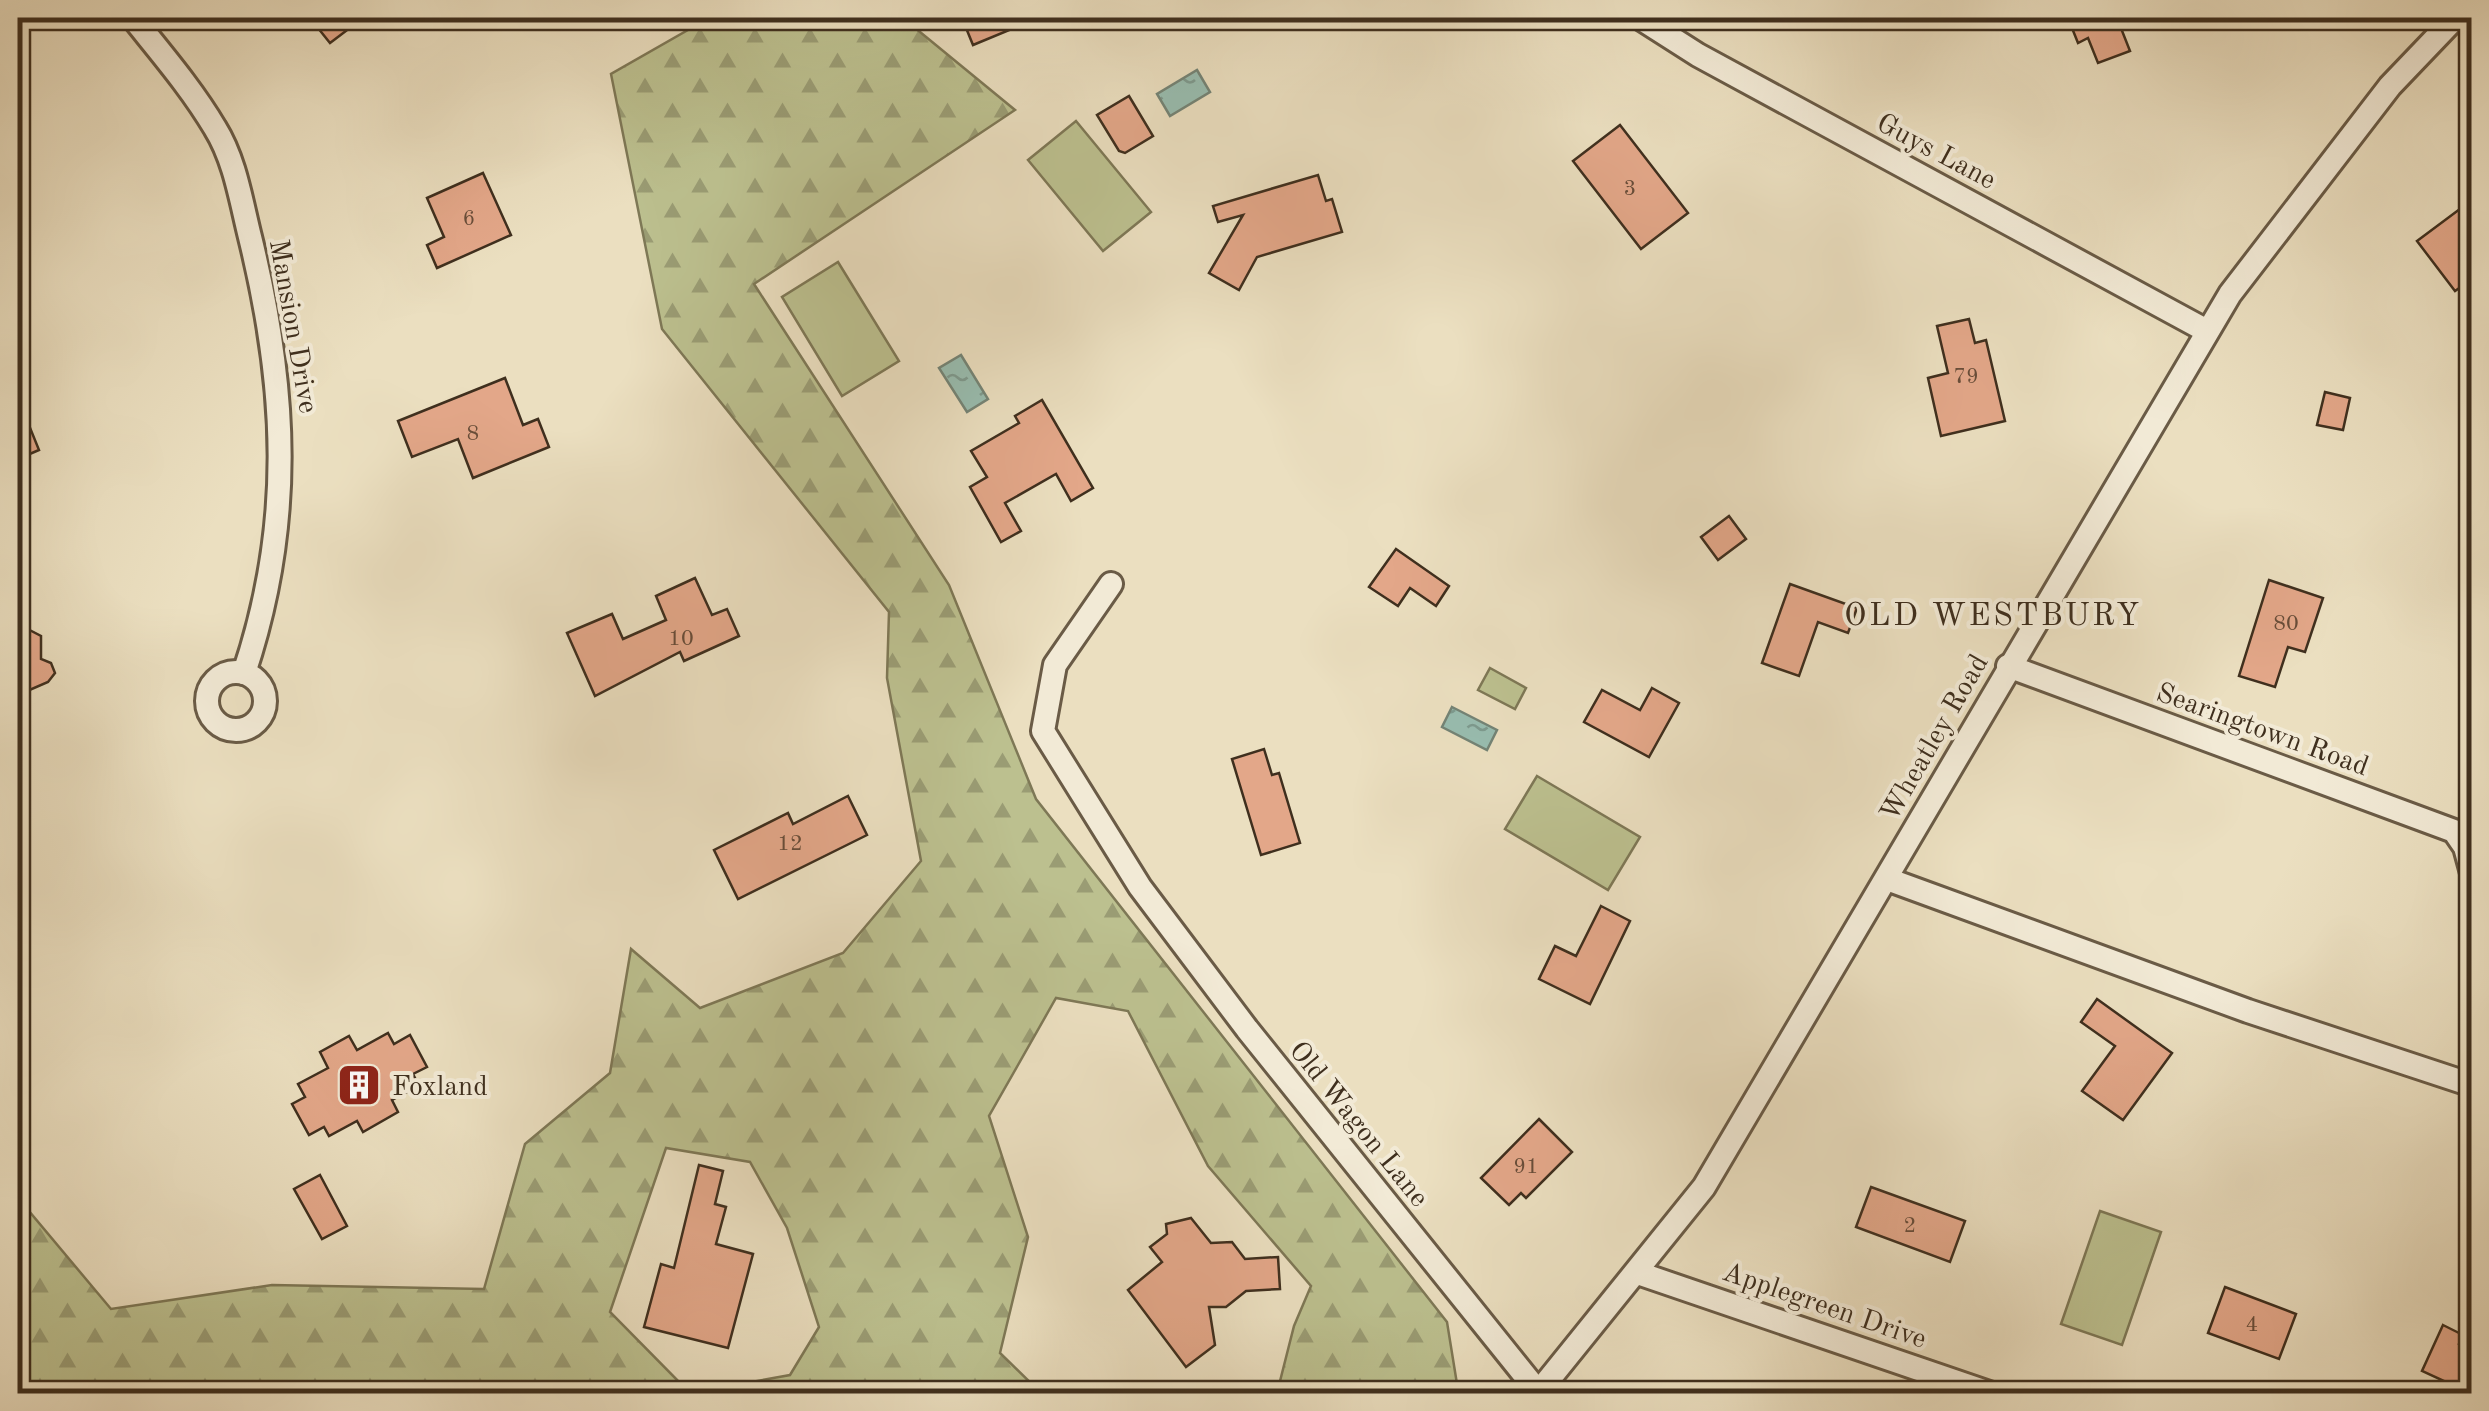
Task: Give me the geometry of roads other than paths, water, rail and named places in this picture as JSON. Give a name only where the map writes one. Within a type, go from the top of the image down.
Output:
[{"type":"street","name":"Mansion Drive","points":[[133,18],[217,130],[234,171],[259,275],[282,421],[282,505],[264,610],[244,673]]},
{"type":"street","name":"Guys Lane","points":[[1640,18],[1698,55],[2208,331]]},
{"type":"street","name":"Wheatley Road","points":[[1538,1393],[1704,1187],[2208,331],[2278,228],[2390,86],[2455,18]]},
{"type":"street","name":"Old Wagon Lane","points":[[1111,584],[1054,665],[1043,731],[1140,887],[1247,1029],[1538,1393]]},
{"type":"street","name":"Searingtown Road","points":[[2008,666],[2454,831],[2465,847],[2472,873]]},
{"type":"street","points":[[1887,878],[2248,1011],[2472,1085]]},
{"type":"street","name":"Applegreen Drive","points":[[1638,1272],[1992,1394]]},
{"type":"water","points":[[1197,70],[1210,92],[1170,116],[1157,94]]},
{"type":"water","points":[[961,355],[988,399],[967,412],[939,368]]},
{"type":"water","points":[[1452,707],[1497,730],[1487,750],[1442,727]]},
{"type":"place","name":"Foxland","points":[[359,1085]]},
{"type":"district","name":"OLD WESTBURY","points":[[1993,614]]}]
